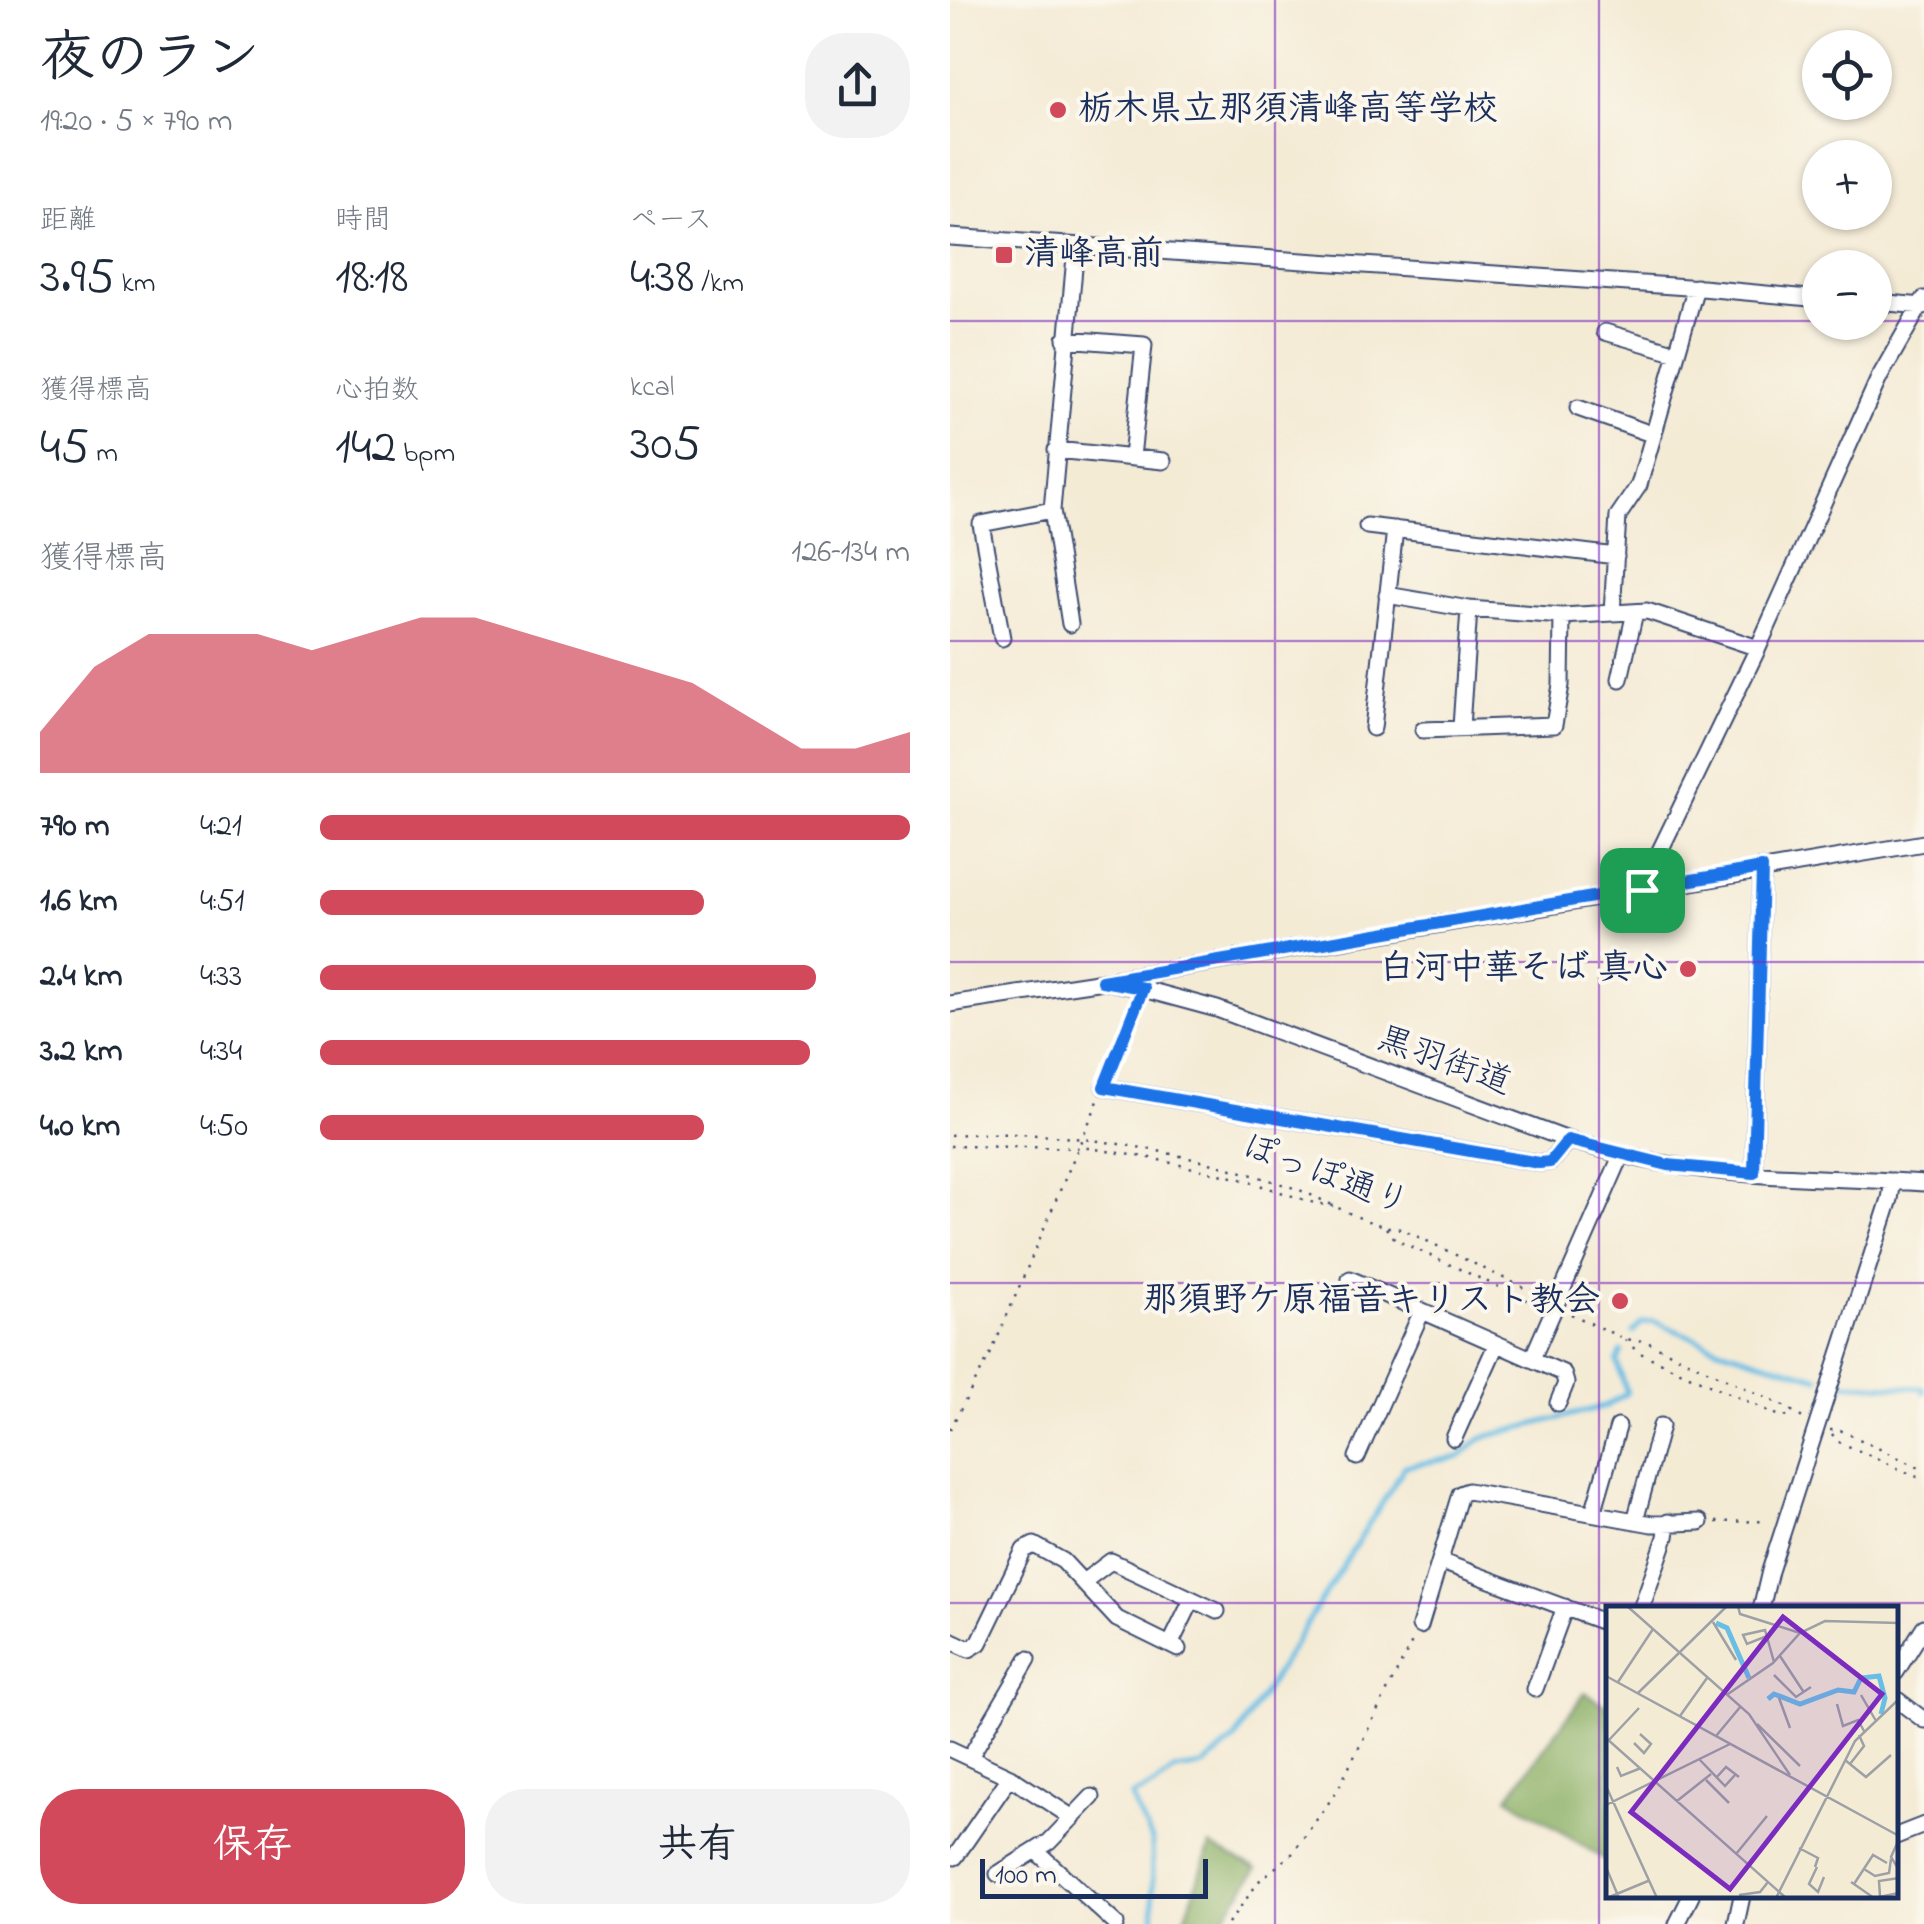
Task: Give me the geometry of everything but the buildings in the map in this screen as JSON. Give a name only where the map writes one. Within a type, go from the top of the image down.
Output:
[{"type":"street","points":[[950,237],[1802,297]]},
{"type":"street","points":[[1070,624],[1052,510],[1076,246]]},
{"type":"street","points":[[1612,613],[1618,516],[1639,484],[1696,287]]},
{"type":"street","points":[[1642,890],[1758,648],[1879,378],[1923,303],[1892,302]]},
{"type":"street","points":[[1604,332],[1677,353]]},
{"type":"street","points":[[1065,339],[1144,344],[1132,457]]},
{"type":"street","points":[[1578,408],[1654,435]]},
{"type":"street","points":[[1056,450],[1163,461]]},
{"type":"street","points":[[1002,638],[981,524],[1052,510]]},
{"type":"street","points":[[1366,526],[1616,556]]},
{"type":"street","points":[[1373,728],[1394,529]]},
{"type":"street","points":[[1387,595],[1469,608],[1562,616],[1647,612],[1758,648]]},
{"type":"street","points":[[1461,727],[1469,608]]},
{"type":"street","points":[[1620,679],[1635,612]]},
{"type":"street","points":[[1423,730],[1554,725],[1561,685],[1562,616]]},
{"type":"street","points":[[1102,981],[1924,844]]},
{"type":"street","points":[[1754,1173],[1762,868]]},
{"type":"street","name":"黒羽街道","points":[[950,1004],[1102,981],[1143,988],[1217,1009],[1568,1140],[1622,1154],[1668,1165],[1754,1173],[1924,1182]]},
{"type":"street","points":[[1104,1087],[1539,1163],[1550,1162],[1568,1140]]},
{"type":"street","points":[[1532,1360],[1622,1154]]},
{"type":"street","points":[[1762,1606],[1893,1181]]},
{"type":"street","points":[[1350,1279],[1563,1373],[1566,1383],[1558,1403]]},
{"type":"street","points":[[1356,1457],[1422,1311]]},
{"type":"street","points":[[1454,1438],[1496,1344]]},
{"type":"street","points":[[1635,1521],[1662,1426]]},
{"type":"street","points":[[1594,1513],[1618,1427]]},
{"type":"street","points":[[1420,1626],[1460,1494],[1468,1492],[1635,1521],[1700,1522]]},
{"type":"street","points":[[1642,1606],[1668,1522]]},
{"type":"street","points":[[950,1640],[969,1649],[979,1644],[1028,1546],[1041,1547],[1063,1561],[1121,1622],[1174,1647],[1192,1600]]},
{"type":"street","points":[[1084,1582],[1111,1561],[1218,1611]]},
{"type":"street","points":[[1442,1562],[1606,1623]]},
{"type":"street","points":[[1535,1689],[1565,1608]]},
{"type":"street","points":[[1899,1667],[1924,1628]]},
{"type":"street","points":[[970,1758],[1028,1659]]},
{"type":"street","points":[[1899,1701],[1924,1720]]},
{"type":"street","points":[[950,1749],[1010,1777],[1074,1818]]},
{"type":"street","points":[[955,1857],[1010,1777]]},
{"type":"street","points":[[998,1874],[1036,1851],[1092,1797]]},
{"type":"street","points":[[1899,1835],[1924,1825]]},
{"type":"street","points":[[1036,1851],[1116,1924]]},
{"type":"street","points":[[1677,1924],[1690,1899]]},
{"type":"street","points":[[1736,1924],[1746,1899]]},
{"type":"path","points":[[950,1428],[986,1364],[1080,1148],[1143,988]]},
{"type":"path","name":"ぽっぽ通り","points":[[950,1135],[1084,1137],[1222,1165],[1318,1195],[1386,1228],[1402,1229],[1543,1297],[1548,1304]]},
{"type":"path","points":[[950,1146],[1080,1148],[1187,1166],[1336,1206]]},
{"type":"path","points":[[1386,1228],[1396,1240],[1543,1307]]},
{"type":"path","points":[[1562,1310],[1624,1339],[1638,1352],[1782,1417],[1795,1415]]},
{"type":"path","points":[[1624,1339],[1645,1341],[1808,1420]]},
{"type":"path","points":[[1924,1470],[1840,1430],[1827,1430],[1837,1440],[1924,1480]]},
{"type":"path","points":[[1700,1522],[1786,1521]]},
{"type":"path","points":[[1228,1924],[1260,1880],[1292,1854],[1337,1791],[1420,1626]]},
{"type":"green space","points":[[1585,1693],[1606,1705],[1605,1860],[1508,1797]]},
{"type":"green space","points":[[1210,1846],[1257,1869],[1219,1924],[1183,1924]]},
{"type":"waterway","points":[[1633,1332],[1642,1323],[1653,1321],[1716,1347],[1819,1378]]},
{"type":"waterway","points":[[1154,1924],[1152,1840],[1131,1797],[1175,1770],[1204,1766],[1235,1739],[1405,1466],[1460,1457],[1481,1438],[1606,1406],[1627,1393],[1617,1361],[1622,1351]]},
{"type":"waterway","points":[[1841,1383],[1923,1388],[1924,1392]]},
{"type":"place","name":"栃木県立那須清峰高等学校","points":[[1058,110]]},
{"type":"place","name":"清峰高前","points":[[1004,255]]},
{"type":"place","name":"白河中華そば 真心","points":[[1688,969]]},
{"type":"place","name":"那須野ケ原福音キリスト教会","points":[[1620,1301]]},
{"type":"route","points":[[1762,868],[1754,1173],[1668,1165],[1568,1140],[1550,1162],[1539,1163],[1104,1087],[1143,988],[1102,981],[1642,890],[1762,868]]}]
